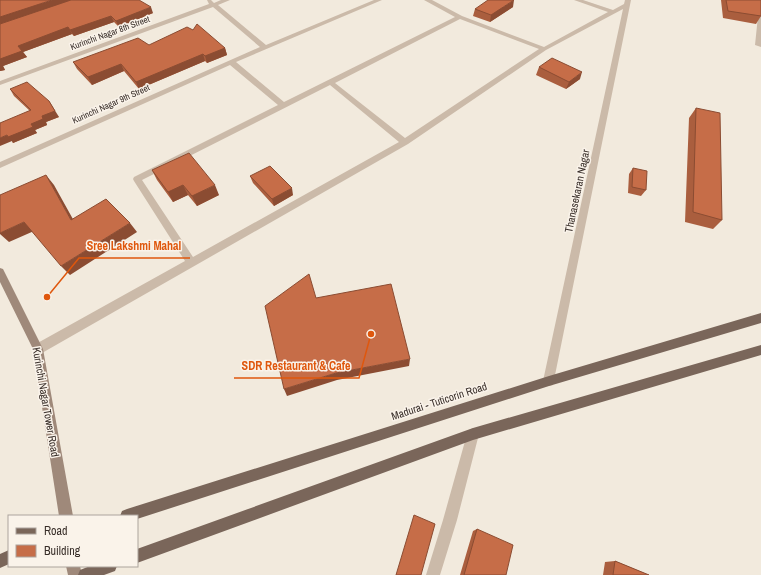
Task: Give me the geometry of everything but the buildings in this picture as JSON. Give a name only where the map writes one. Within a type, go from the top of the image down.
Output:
[{"type":"main road","name":"Madurai - Tuticorin Road","points":[[130,515],[549,381],[761,318]]},
{"type":"main road","points":[[138,556],[473,434],[761,350]]},
{"type":"main road","points":[[85,575],[107,567]]},
{"type":"street","points":[[207,0],[265,48]]},
{"type":"street","name":"Kurinchi Nagar 8th Street","points":[[0,83],[227,0]]},
{"type":"street","name":"Kurinchi Nagar 9th Street","points":[[0,165],[231,62],[379,0]]},
{"type":"street","points":[[427,0],[460,17],[544,49]]},
{"type":"street","points":[[577,0],[613,12]]},
{"type":"street","points":[[38,348],[405,142],[544,49],[627,3]]},
{"type":"street","name":"Thanasekaran Nagar","points":[[549,381],[627,3]]},
{"type":"street","points":[[761,16],[758,45],[761,45]]},
{"type":"street","points":[[191,262],[137,179],[460,17]]},
{"type":"street","points":[[231,62],[284,105]]},
{"type":"street","points":[[330,82],[405,142]]},
{"type":"street","name":"Kurinchi Nagar Tower Road","points":[[0,272],[38,348],[66,515]]},
{"type":"street","points":[[433,575],[450,520],[473,434]]},
{"type":"place","name":"Sree Lakshmi Mahal","points":[[47,297]]},
{"type":"place","name":"SDR Restaurant & Cafe","points":[[371,334]]}]
